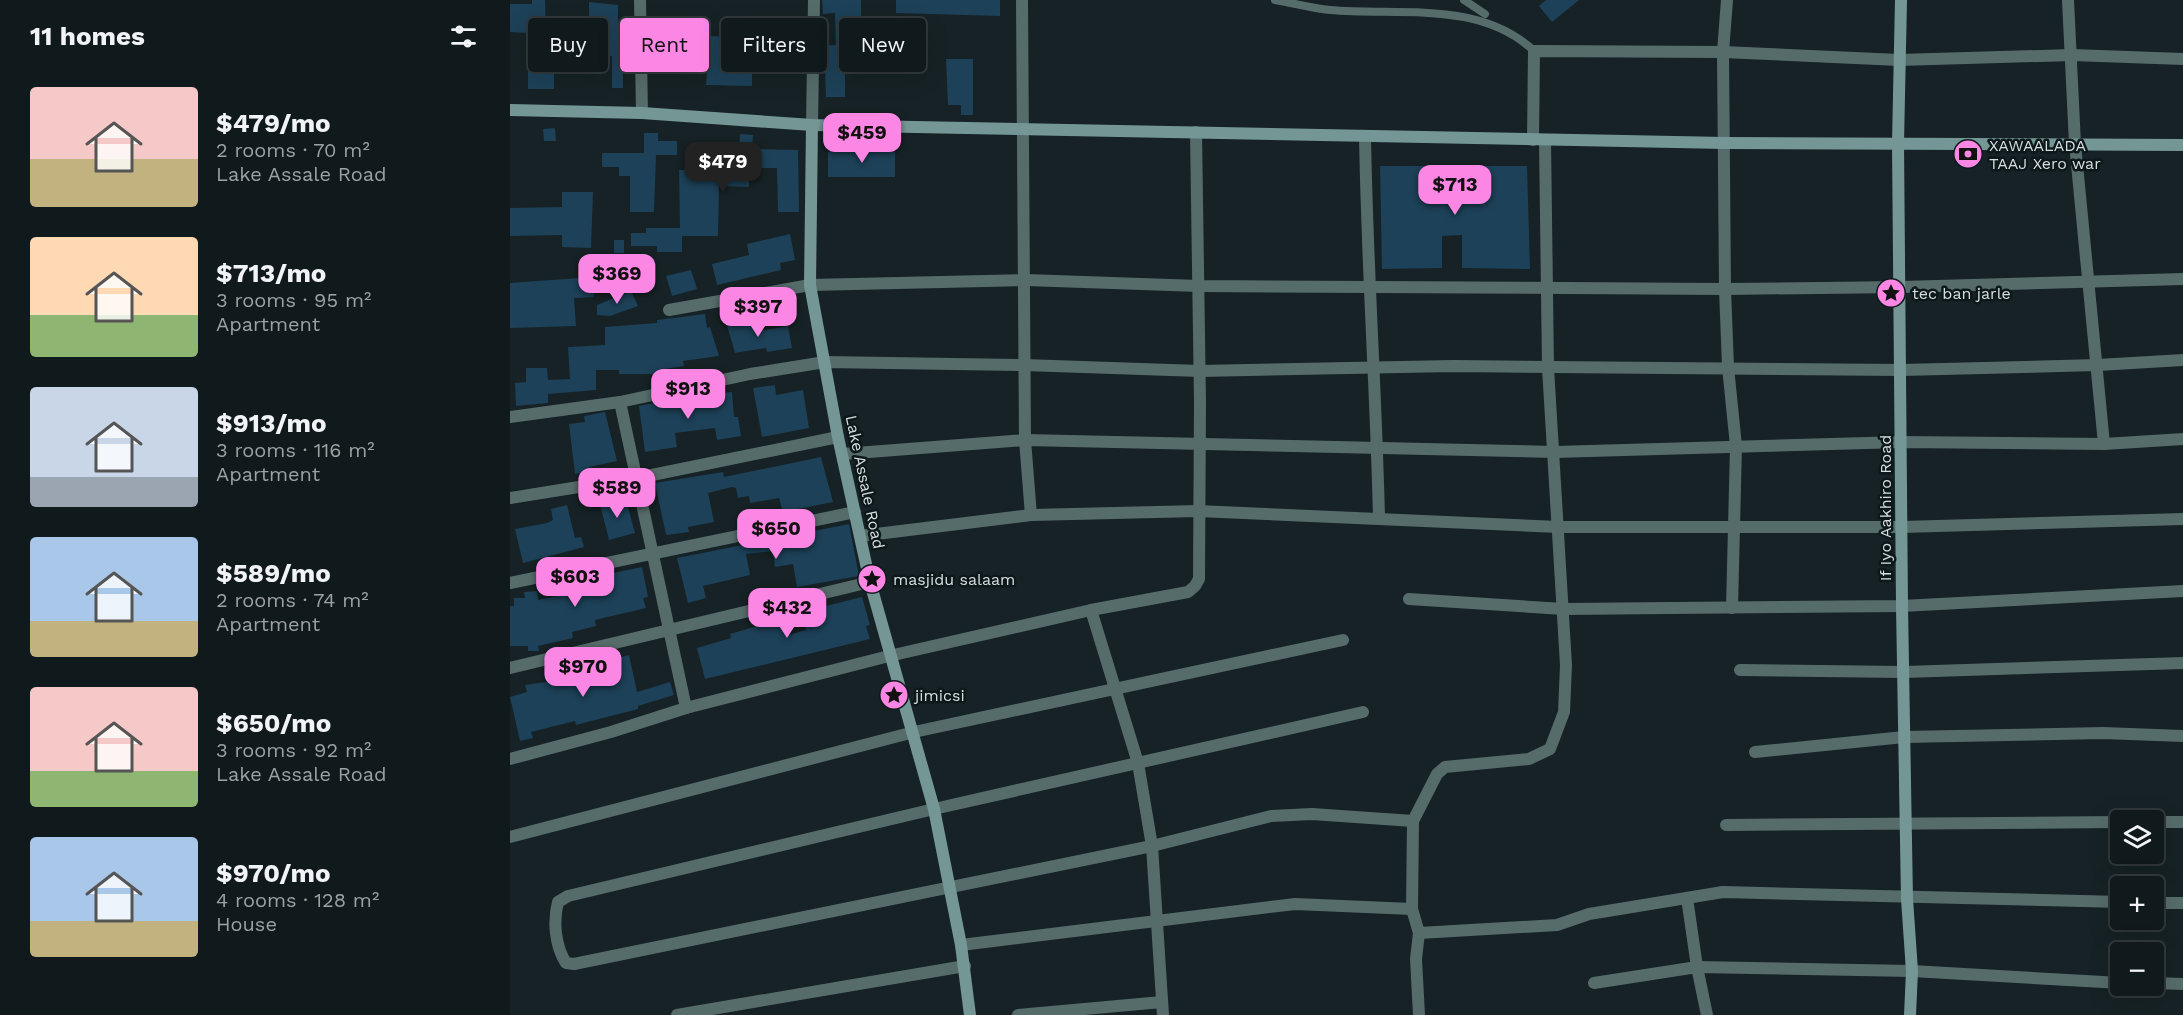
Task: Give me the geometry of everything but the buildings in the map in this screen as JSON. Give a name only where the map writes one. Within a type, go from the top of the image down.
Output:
[{"type":"street","points":[[640,0],[642,113]]},
{"type":"street","points":[[812,125],[814,0]]},
{"type":"street","points":[[1023,0],[1025,440],[1031,515]]},
{"type":"street","points":[[1727,0],[1723,52],[1725,288],[1728,368],[1736,446],[1732,608]]},
{"type":"street","name":"If Iyo Aakhiro Road","points":[[1901,0],[1898,143],[1902,370],[1902,606],[1907,899],[1912,971],[1911,1015]]},
{"type":"street","points":[[2068,0],[2075,144],[2086,281],[2098,365],[2104,444]]},
{"type":"street","points":[[1419,1015],[1416,959],[1419,933],[1412,909],[1413,821],[1437,774],[1445,767],[1528,759],[1550,749],[1564,712],[1563,609],[1548,368],[1534,51],[1723,52],[1899,60],[2072,55],[2183,59]]},
{"type":"street","points":[[510,110],[642,113],[812,125],[1725,143],[2183,145]]},
{"type":"street","name":"Lake Assale Road","points":[[812,125],[810,285],[838,437],[870,582],[889,656],[914,732],[934,808],[965,966],[970,1015]]},
{"type":"street","points":[[510,759],[611,732],[686,708],[889,656],[1091,610],[1188,592],[1195,586],[1199,579],[1200,444],[1196,132]]},
{"type":"street","points":[[1365,136],[1368,285],[1375,367],[1379,518]]},
{"type":"street","points":[[669,310],[810,285],[1026,280],[1199,286],[1725,288],[1901,287],[2183,279]]},
{"type":"street","points":[[510,417],[620,402],[750,374],[825,362],[1200,371],[1375,367],[1902,370],[2098,365],[2183,360]]},
{"type":"street","points":[[620,402],[686,708]]},
{"type":"street","points":[[510,498],[635,478],[838,437]]},
{"type":"street","points":[[843,454],[1025,440],[1377,446],[1555,452],[1902,442],[2104,444],[2183,439]]},
{"type":"street","points":[[860,536],[1031,515],[1198,511],[1558,527],[1902,527],[2183,519]]},
{"type":"street","points":[[510,583],[855,512]]},
{"type":"street","points":[[510,668],[870,582]]},
{"type":"street","points":[[1409,599],[1563,609],[1732,608],[1902,606],[2183,591]]},
{"type":"street","points":[[1091,610],[1138,763],[1152,846],[1163,1015]]},
{"type":"street","points":[[510,837],[914,732],[1343,640]]},
{"type":"street","points":[[1740,670],[1904,672],[2183,663]]},
{"type":"street","points":[[1362,712],[934,808],[568,896],[558,902],[555,915],[560,953],[566,963],[574,964],[1152,846],[1271,816],[1312,814],[1413,821]]},
{"type":"street","points":[[1755,752],[1904,737],[2103,733],[2183,736]]},
{"type":"street","points":[[1726,825],[2110,822]]},
{"type":"street","points":[[2164,822],[2183,822]]},
{"type":"street","points":[[1419,933],[1557,925],[1589,914],[1723,892],[1823,893],[1907,899],[2110,902]]},
{"type":"street","points":[[1687,898],[1707,1015]]},
{"type":"street","points":[[2164,903],[2183,903]]},
{"type":"street","points":[[961,945],[1295,904],[1412,909]]},
{"type":"street","points":[[677,1015],[965,966]]},
{"type":"street","points":[[1594,983],[1697,967],[1912,971],[2110,982]]},
{"type":"street","points":[[2164,983],[2183,984]]},
{"type":"street","points":[[1018,1015],[1162,1002]]},
{"type":"lane","points":[[1275,0],[1330,10],[1432,8],[1489,17]]},
{"type":"lane","points":[[1464,0],[1523,39],[1534,51]]},
{"type":"place","name":"XAWAALADA TAAJ Xero war","points":[[1968,154]]},
{"type":"place","name":"tec ban jarle","points":[[1891,293]]},
{"type":"place","name":"masjidu salaam","points":[[872,579]]},
{"type":"place","name":"jimicsi","points":[[894,695]]}]
